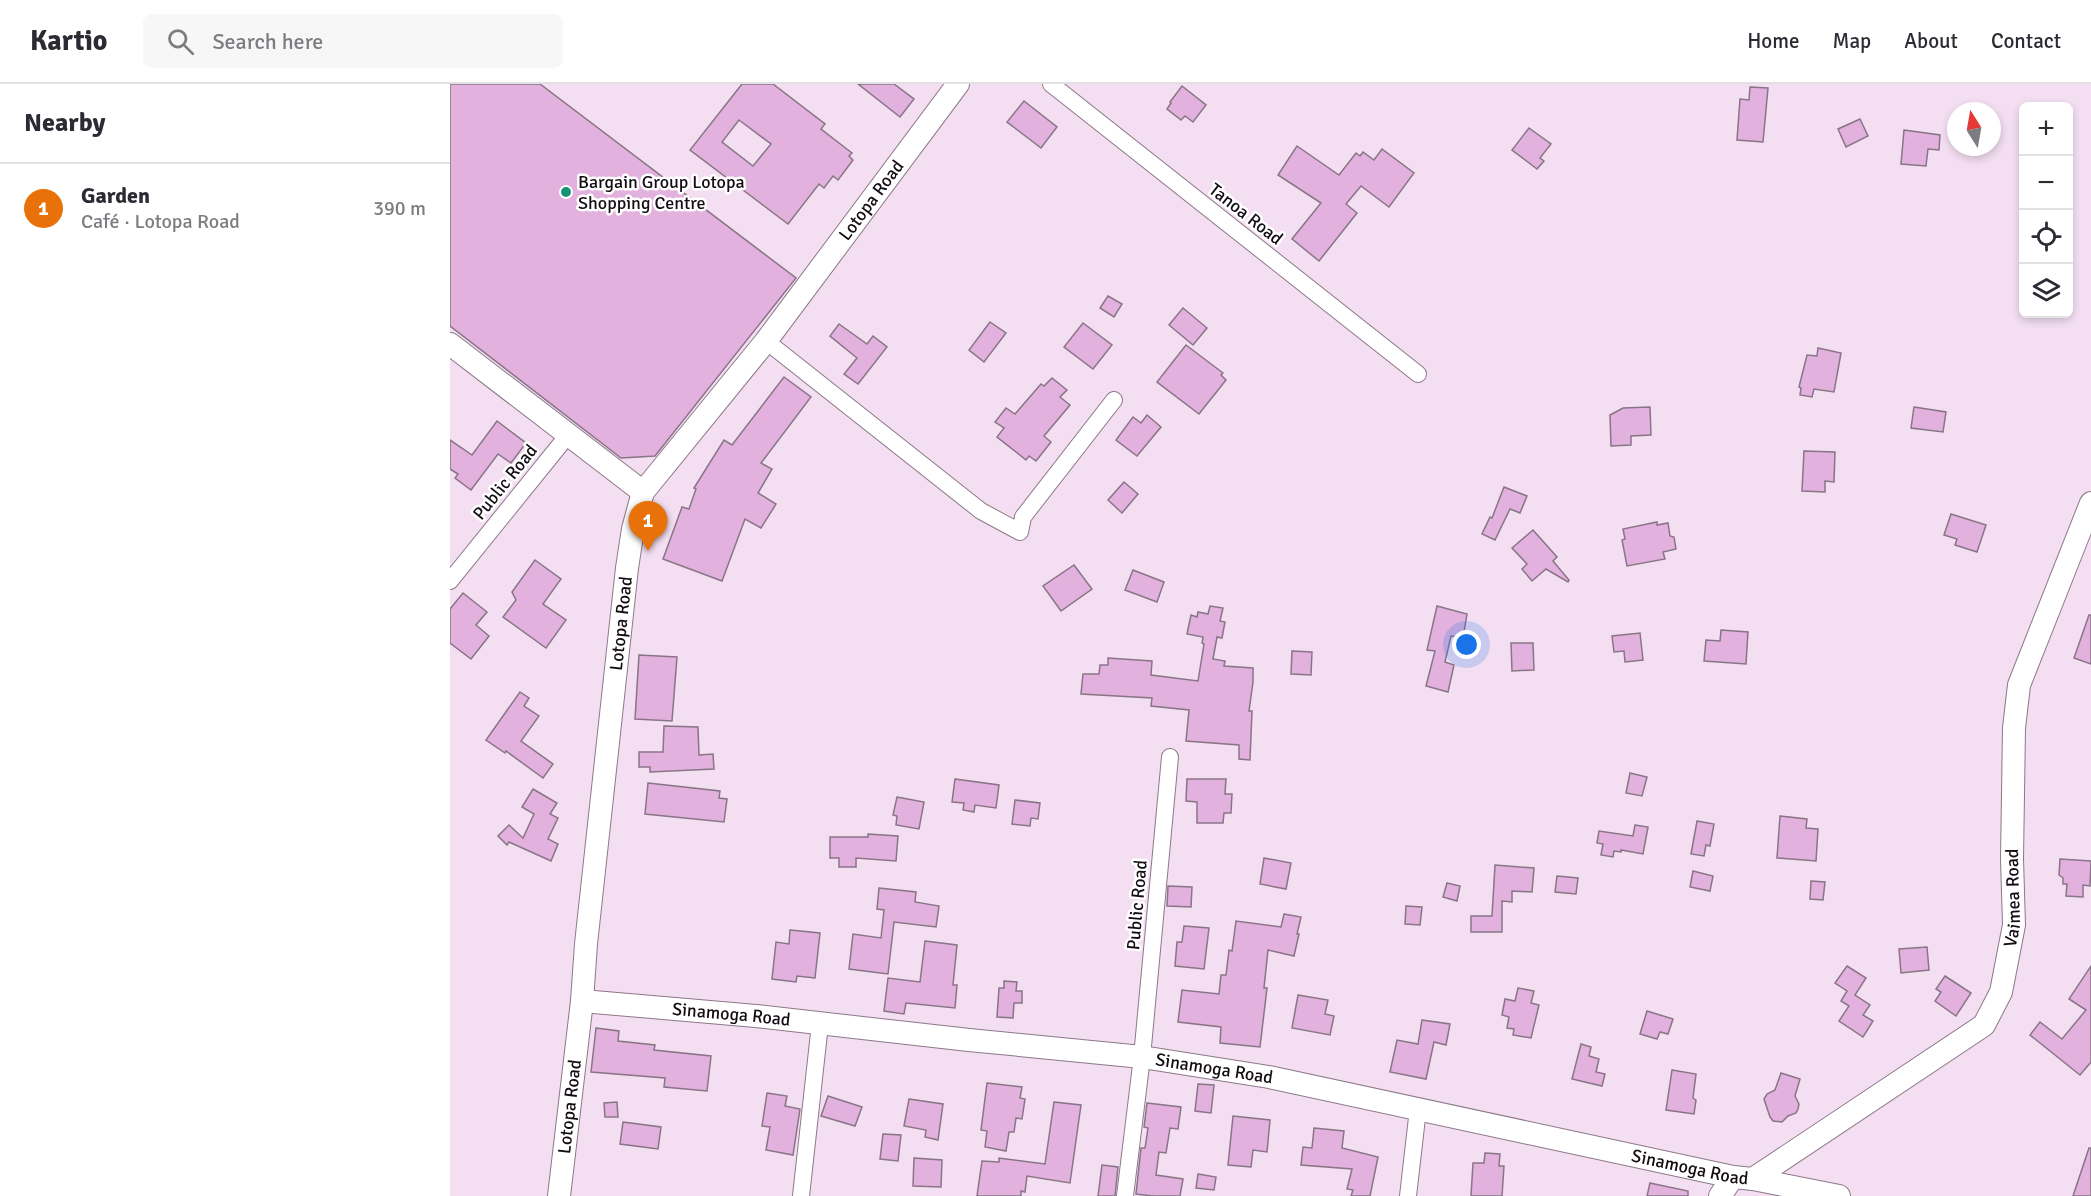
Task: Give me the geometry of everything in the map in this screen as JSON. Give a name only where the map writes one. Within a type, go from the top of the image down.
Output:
[{"type":"street","name":"Lotopa Road","points":[[559,1196],[582,1001],[586,944],[627,568],[633,529],[643,492],[766,341],[958,84]]},
{"type":"street","name":"Tanoa Road","points":[[1051,84],[1418,374]]},
{"type":"street","points":[[766,341],[981,511],[1020,532],[1023,517],[1114,400]]},
{"type":"street","points":[[450,344],[643,492]]},
{"type":"street","name":"Public Road","points":[[450,581],[568,435]]},
{"type":"street","name":"Vaimea Road","points":[[1743,1178],[1984,1025],[2001,992],[2014,926],[2012,859],[2014,728],[2019,685],[2091,502]]},
{"type":"street","name":"Public Road","points":[[1125,1196],[1142,1057],[1170,757]]},
{"type":"street","name":"Sinamoga Road","points":[[582,1001],[1142,1057],[1269,1077],[1743,1178],[1839,1196]]},
{"type":"street","points":[[801,1196],[820,1024]]},
{"type":"street","points":[[1407,1196],[1418,1109]]},
{"type":"street","points":[[1720,1196],[1743,1178]]},
{"type":"building","name":"Bargain Group Lotopa Shopping Centre","points":[[450,84],[540,84],[796,278],[655,456],[621,458],[450,326]]},
{"type":"building","points":[[742,84],[773,84],[825,124],[821,129],[852,153],[849,156],[853,160],[838,180],[833,176],[824,188],[819,184],[788,224],[690,150]],"holes":[[[739,120],[771,144],[753,166],[722,142]]]},
{"type":"building","points":[[858,84],[894,84],[914,99],[900,117]]},
{"type":"building","points":[[1182,86],[1206,105],[1193,122],[1185,116],[1181,120],[1167,109]]},
{"type":"building","points":[[1750,87],[1768,88],[1763,142],[1737,140],[1740,99],[1749,100]]},
{"type":"building","points":[[1024,101],[1057,127],[1041,148],[1007,122]]},
{"type":"building","points":[[1860,119],[1868,136],[1846,147],[1838,129]]},
{"type":"building","points":[[1529,128],[1551,144],[1540,158],[1544,161],[1537,169],[1512,150]]},
{"type":"building","points":[[1904,130],[1940,135],[1939,150],[1928,149],[1926,166],[1901,164]]},
{"type":"building","points":[[1297,146],[1339,175],[1356,153],[1360,156],[1363,152],[1374,160],[1382,149],[1414,173],[1389,207],[1361,186],[1346,204],[1357,213],[1319,261],[1292,239],[1321,203],[1278,175]]},
{"type":"building","points":[[1108,296],[1122,304],[1114,317],[1100,308]]},
{"type":"building","points":[[1183,308],[1207,328],[1193,345],[1169,325]]},
{"type":"building","points":[[990,322],[1006,333],[984,362],[969,350]]},
{"type":"building","points":[[1083,323],[1112,345],[1093,369],[1064,347]]},
{"type":"building","points":[[839,324],[867,344],[873,336],[887,347],[858,384],[844,374],[857,358],[830,336]]},
{"type":"building","points":[[1186,345],[1223,373],[1221,375],[1226,380],[1199,414],[1157,382]]},
{"type":"building","points":[[1818,348],[1841,353],[1834,392],[1814,389],[1812,397],[1800,395],[1801,388],[1799,387],[1807,355],[1817,356]]},
{"type":"building","points":[[784,377],[811,397],[761,463],[772,469],[758,493],[776,504],[761,528],[745,519],[722,581],[663,559],[682,507],[689,509],[696,489],[694,488],[724,440],[732,445]]},
{"type":"building","points":[[1052,378],[1067,390],[1060,397],[1070,405],[1044,436],[1051,442],[1036,461],[1029,456],[1026,460],[997,437],[1004,428],[995,422],[1006,408],[1015,414],[1041,384],[1044,386]]},
{"type":"building","points":[[1650,407],[1651,435],[1631,436],[1631,445],[1611,446],[1610,415],[1623,408]]},
{"type":"building","points":[[1914,407],[1946,412],[1943,432],[1911,428]]},
{"type":"building","points":[[1147,415],[1161,427],[1137,456],[1116,440],[1133,417],[1141,423]]},
{"type":"building","points":[[497,421],[526,443],[511,463],[498,454],[471,490],[455,478],[458,474],[450,469],[450,440],[472,455]]},
{"type":"building","points":[[1804,451],[1835,452],[1834,482],[1825,481],[1825,492],[1802,491]]},
{"type":"building","points":[[1124,482],[1138,494],[1122,513],[1108,500]]},
{"type":"building","points":[[1504,487],[1527,496],[1520,513],[1510,509],[1495,540],[1482,534],[1490,517],[1492,518]]},
{"type":"building","points":[[1951,514],[1986,525],[1977,552],[1955,545],[1957,539],[1944,535]]},
{"type":"building","points":[[1657,522],[1657,525],[1668,523],[1670,536],[1674,537],[1676,549],[1663,552],[1665,559],[1627,566],[1622,540],[1625,539],[1623,529]]},
{"type":"building","points":[[1533,530],[1557,557],[1553,561],[1569,580],[1568,582],[1546,569],[1532,581],[1522,569],[1527,564],[1512,548]]},
{"type":"building","points":[[535,560],[561,579],[543,604],[566,620],[546,648],[503,617],[516,600],[512,592]]},
{"type":"building","points":[[1074,565],[1092,589],[1061,611],[1043,586]]},
{"type":"building","points":[[1133,570],[1164,582],[1157,602],[1125,590]]},
{"type":"building","points":[[463,593],[487,612],[476,625],[489,636],[471,659],[450,643],[450,609]]},
{"type":"building","points":[[1210,606],[1223,608],[1220,621],[1225,622],[1222,638],[1217,637],[1213,659],[1225,661],[1224,666],[1253,668],[1249,711],[1252,711],[1250,760],[1239,759],[1239,745],[1186,741],[1189,710],[1151,706],[1152,698],[1081,694],[1083,674],[1099,674],[1100,665],[1108,665],[1108,658],[1152,661],[1151,675],[1198,681],[1203,637],[1187,634],[1191,615],[1197,617],[1198,612],[1208,614]]},
{"type":"building","points":[[1437,606],[1467,614],[1463,638],[1451,636],[1445,662],[1454,665],[1448,692],[1426,686],[1435,651],[1427,650]]},
{"type":"building","points":[[2089,615],[2091,615],[2091,664],[2074,658]]},
{"type":"building","points":[[1721,630],[1748,632],[1746,664],[1704,661],[1706,640],[1720,641]]},
{"type":"building","points":[[1640,633],[1643,660],[1625,662],[1624,651],[1614,652],[1612,636]]},
{"type":"building","points":[[1511,643],[1533,643],[1534,670],[1512,671]]},
{"type":"building","points":[[1292,651],[1312,652],[1311,675],[1291,674]]},
{"type":"building","points":[[639,655],[677,657],[672,721],[635,719]]},
{"type":"building","points":[[520,692],[529,698],[524,706],[539,716],[521,741],[553,764],[543,778],[506,751],[505,753],[486,740]]},
{"type":"building","points":[[664,726],[698,727],[699,755],[713,754],[714,769],[650,772],[650,767],[639,767],[639,752],[663,752]]},
{"type":"building","points":[[1630,773],[1647,777],[1642,796],[1626,793]]},
{"type":"building","points":[[955,779],[999,785],[996,808],[975,805],[974,812],[963,810],[964,803],[952,802]]},
{"type":"building","points":[[1187,779],[1226,779],[1225,794],[1232,794],[1231,813],[1224,813],[1223,823],[1197,823],[1197,802],[1186,801]]},
{"type":"building","points":[[648,783],[720,791],[719,798],[727,799],[724,822],[645,814]]},
{"type":"building","points":[[533,789],[557,803],[550,814],[558,818],[548,839],[558,844],[551,861],[509,842],[507,845],[498,836],[509,825],[523,838],[534,814],[522,807]]},
{"type":"building","points":[[897,797],[924,802],[919,829],[896,825],[897,816],[893,815]]},
{"type":"building","points":[[1015,800],[1040,803],[1038,819],[1031,818],[1030,826],[1012,824]]},
{"type":"building","points":[[1780,816],[1807,819],[1806,828],[1818,829],[1816,861],[1777,858]]},
{"type":"building","points":[[1697,821],[1714,824],[1710,846],[1706,845],[1704,856],[1691,854]]},
{"type":"building","points":[[1635,825],[1648,827],[1643,854],[1621,850],[1621,852],[1614,851],[1613,857],[1601,855],[1603,844],[1597,843],[1599,831],[1633,836]]},
{"type":"building","points":[[868,834],[898,836],[896,861],[856,858],[856,867],[839,867],[839,858],[830,858],[830,837],[868,837]]},
{"type":"building","points":[[1264,858],[1291,863],[1286,889],[1260,884]]},
{"type":"building","points":[[2060,859],[2091,861],[2090,886],[2083,885],[2083,897],[2066,896],[2067,884],[2063,884],[2063,878],[2059,875]]},
{"type":"building","points":[[1495,865],[1534,868],[1532,892],[1512,891],[1512,902],[1502,901],[1502,932],[1471,932],[1471,916],[1492,916]]},
{"type":"building","points":[[1693,871],[1713,876],[1710,891],[1690,887]]},
{"type":"building","points":[[1557,876],[1578,878],[1576,894],[1555,892]]},
{"type":"building","points":[[1811,881],[1825,882],[1823,900],[1810,899]]},
{"type":"building","points":[[1447,883],[1460,886],[1457,901],[1443,897]]},
{"type":"building","points":[[1168,886],[1192,887],[1191,907],[1167,906]]},
{"type":"building","points":[[879,888],[916,892],[915,902],[939,906],[936,927],[894,922],[888,974],[849,969],[853,934],[881,938],[884,910],[877,909]]},
{"type":"building","points":[[1406,906],[1422,907],[1420,925],[1405,924]]},
{"type":"building","points":[[1284,914],[1301,917],[1297,934],[1299,934],[1294,956],[1268,950],[1264,988],[1267,988],[1260,1047],[1220,1043],[1221,1027],[1178,1022],[1182,990],[1219,994],[1221,975],[1226,975],[1229,950],[1232,951],[1236,921],[1281,927]]},
{"type":"building","points":[[1184,926],[1209,928],[1204,969],[1175,966],[1177,942],[1182,942]]},
{"type":"building","points":[[790,930],[820,933],[815,978],[797,976],[796,982],[772,979],[776,942],[789,944]]},
{"type":"building","points":[[925,941],[957,945],[953,985],[957,985],[955,1008],[906,1003],[904,1014],[884,1011],[888,978],[920,982]]},
{"type":"building","points":[[1927,947],[1929,970],[1901,973],[1899,949]]},
{"type":"building","points":[[1847,966],[1866,978],[1855,995],[1870,1005],[1863,1015],[1873,1021],[1863,1037],[1839,1021],[1849,1006],[1841,1001],[1847,991],[1835,983]]},
{"type":"building","points":[[2091,966],[2091,1062],[2080,1075],[2030,1035],[2040,1022],[2062,1039],[2086,1010],[2069,999]]},
{"type":"building","points":[[1945,976],[1971,993],[1956,1016],[1935,1001],[1941,992],[1936,989]]},
{"type":"building","points":[[1004,981],[1017,982],[1016,991],[1022,991],[1022,1003],[1014,1003],[1013,1018],[997,1017],[999,988],[1004,988]]},
{"type":"building","points":[[1518,988],[1534,991],[1531,1003],[1539,1005],[1531,1038],[1513,1035],[1514,1029],[1507,1028],[1509,1017],[1502,1015],[1505,999],[1515,1001]]},
{"type":"building","points":[[1298,995],[1328,1000],[1325,1014],[1334,1016],[1330,1035],[1292,1028]]},
{"type":"building","points":[[1647,1011],[1673,1019],[1668,1034],[1660,1032],[1657,1039],[1640,1034]]},
{"type":"building","points":[[1422,1020],[1450,1024],[1446,1045],[1434,1042],[1426,1079],[1390,1072],[1397,1040],[1418,1044]]},
{"type":"building","points":[[596,1028],[619,1031],[618,1041],[655,1045],[654,1050],[711,1056],[707,1091],[664,1087],[665,1078],[591,1072]]},
{"type":"building","points":[[1581,1044],[1591,1047],[1589,1056],[1599,1059],[1596,1072],[1605,1074],[1602,1086],[1572,1079]]},
{"type":"building","points":[[1672,1070],[1696,1074],[1694,1114],[1666,1110]]},
{"type":"building","points":[[1781,1073],[1800,1079],[1795,1096],[1799,1104],[1798,1109],[1796,1113],[1788,1116],[1782,1122],[1773,1121],[1764,1099],[1767,1094],[1775,1090]]},
{"type":"building","points":[[987,1083],[1022,1087],[1020,1098],[1025,1099],[1022,1119],[1016,1118],[1014,1132],[1009,1132],[1006,1151],[985,1147],[987,1131],[981,1130]]},
{"type":"building","points":[[1198,1084],[1214,1085],[1211,1113],[1195,1111]]},
{"type":"building","points":[[767,1093],[787,1096],[785,1106],[800,1109],[793,1155],[766,1150],[770,1127],[762,1126]]},
{"type":"building","points":[[828,1096],[862,1107],[855,1126],[821,1116]]},
{"type":"building","points":[[909,1099],[943,1104],[938,1140],[925,1137],[926,1130],[904,1126]]},
{"type":"building","points":[[617,1102],[618,1117],[605,1117],[604,1103]]},
{"type":"building","points":[[1054,1102],[1081,1105],[1070,1183],[1027,1176],[1025,1192],[1021,1191],[1021,1196],[977,1196],[982,1161],[999,1162],[999,1158],[1045,1164]]},
{"type":"building","points":[[1147,1103],[1181,1107],[1178,1129],[1170,1128],[1166,1153],[1159,1152],[1156,1175],[1183,1179],[1180,1196],[1136,1194],[1141,1148],[1145,1148],[1148,1128],[1144,1127]]},
{"type":"building","points":[[1233,1116],[1270,1120],[1267,1152],[1253,1150],[1251,1167],[1228,1165]]},
{"type":"building","points":[[623,1122],[661,1127],[658,1149],[620,1144]]},
{"type":"building","points":[[1314,1128],[1344,1131],[1342,1148],[1378,1157],[1370,1196],[1351,1196],[1353,1190],[1347,1189],[1352,1169],[1301,1165],[1303,1147],[1312,1148]]},
{"type":"building","points":[[883,1134],[901,1135],[898,1161],[880,1159]]},
{"type":"building","points":[[2089,1148],[2091,1148],[2091,1196],[2073,1196]]},
{"type":"building","points":[[1485,1153],[1500,1154],[1499,1166],[1504,1166],[1502,1196],[1471,1196],[1473,1163],[1484,1163]]},
{"type":"building","points":[[914,1158],[942,1160],[941,1187],[913,1186]]},
{"type":"building","points":[[1102,1165],[1118,1167],[1115,1196],[1098,1196]]},
{"type":"building","points":[[1198,1174],[1216,1177],[1214,1190],[1196,1188]]},
{"type":"building","points":[[1650,1183],[1688,1191],[1688,1196],[1647,1196]]},
{"type":"place","name":"Bargain Group Lotopa Shopping Centre","points":[[566,192]]},
{"type":"place","name":"Garden","points":[[648,551]]}]
